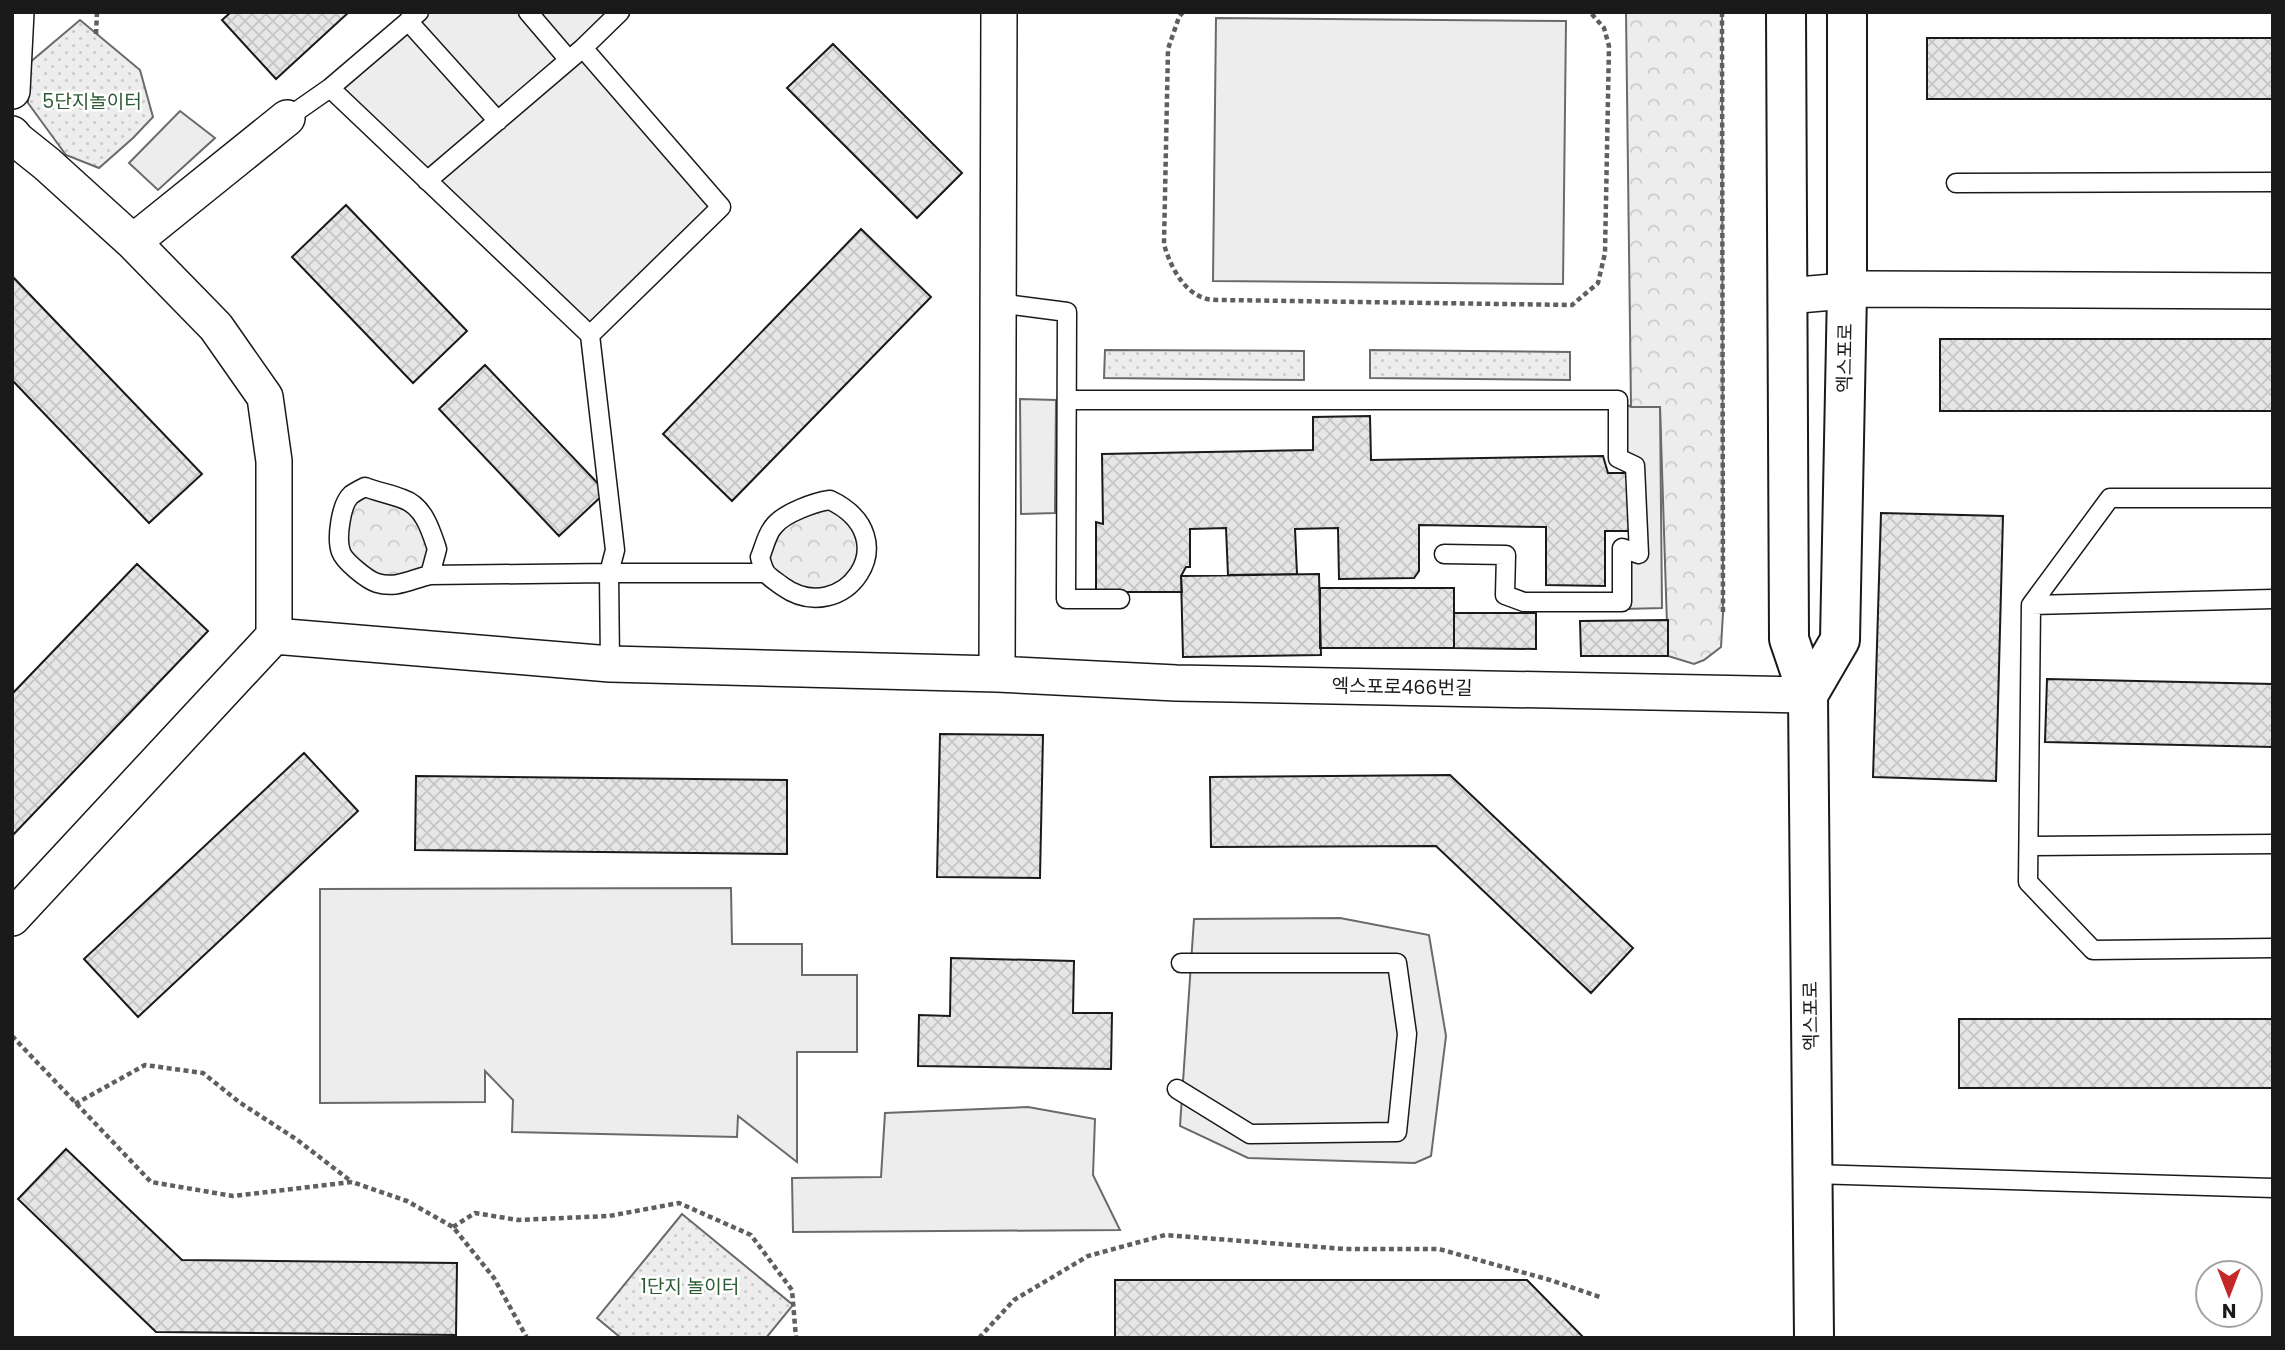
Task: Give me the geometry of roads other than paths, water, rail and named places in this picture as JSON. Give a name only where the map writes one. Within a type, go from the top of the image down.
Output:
[{"type":"main road","name":"엑스포로","points":[[1786,12],[1789,639],[1808,695],[1814,1338]]},
{"type":"main road","name":"엑스포로","points":[[1808,695],[1840,640],[1847,292],[1847,12]]},
{"type":"street","points":[[12,91],[16,12]]},
{"type":"street","points":[[996,674],[999,12]]},
{"type":"street","points":[[133,242],[287,118]]},
{"type":"street","points":[[12,134],[133,242],[216,327],[265,397],[274,461],[274,636],[12,918]]},
{"type":"street","points":[[1787,296],[1868,289],[2273,290]]},
{"type":"street","name":"엑스포로466번길","points":[[274,636],[610,664],[996,674],[1176,683],[1808,695]]},
{"type":"lane","points":[[528,12],[576,54],[721,207],[590,335]]},
{"type":"lane","points":[[428,181],[576,54],[620,12]]},
{"type":"lane","points":[[287,118],[330,88],[413,17],[498,121]]},
{"type":"lane","points":[[330,88],[590,335],[614,550],[609,573],[610,664]]},
{"type":"lane","points":[[1956,183],[2273,182]]},
{"type":"lane","points":[[998,303],[1067,312],[1066,599],[1120,599]]},
{"type":"lane","points":[[1067,400],[1618,400],[1618,458],[1635,466],[1639,554],[1622,548],[1622,602],[1524,602],[1505,595],[1506,555],[1444,554]]},
{"type":"lane","points":[[430,575],[438,549],[428,525],[415,506],[403,499],[365,487],[349,496],[338,536],[341,553],[360,572],[379,584],[394,585],[430,575],[764,573],[793,593],[809,599],[842,592],[855,580],[864,566],[867,549],[865,533],[857,519],[845,507],[831,500],[815,502],[774,525],[760,557],[764,573]]},
{"type":"lane","points":[[2273,498],[2110,498],[2031,604],[2028,882],[2093,950],[2273,948]]},
{"type":"lane","points":[[2031,604],[2273,599]]},
{"type":"lane","points":[[2029,846],[2273,844]]},
{"type":"lane","points":[[1177,1089],[1250,1134],[1397,1132],[1407,1034],[1397,963],[1181,963]]},
{"type":"lane","points":[[1812,1174],[2273,1188]]},
{"type":"park label","name":"5단지놀이터","points":[[92,101]]},
{"type":"park label","name":"1단지 놀이터","points":[[690,1286]]}]
